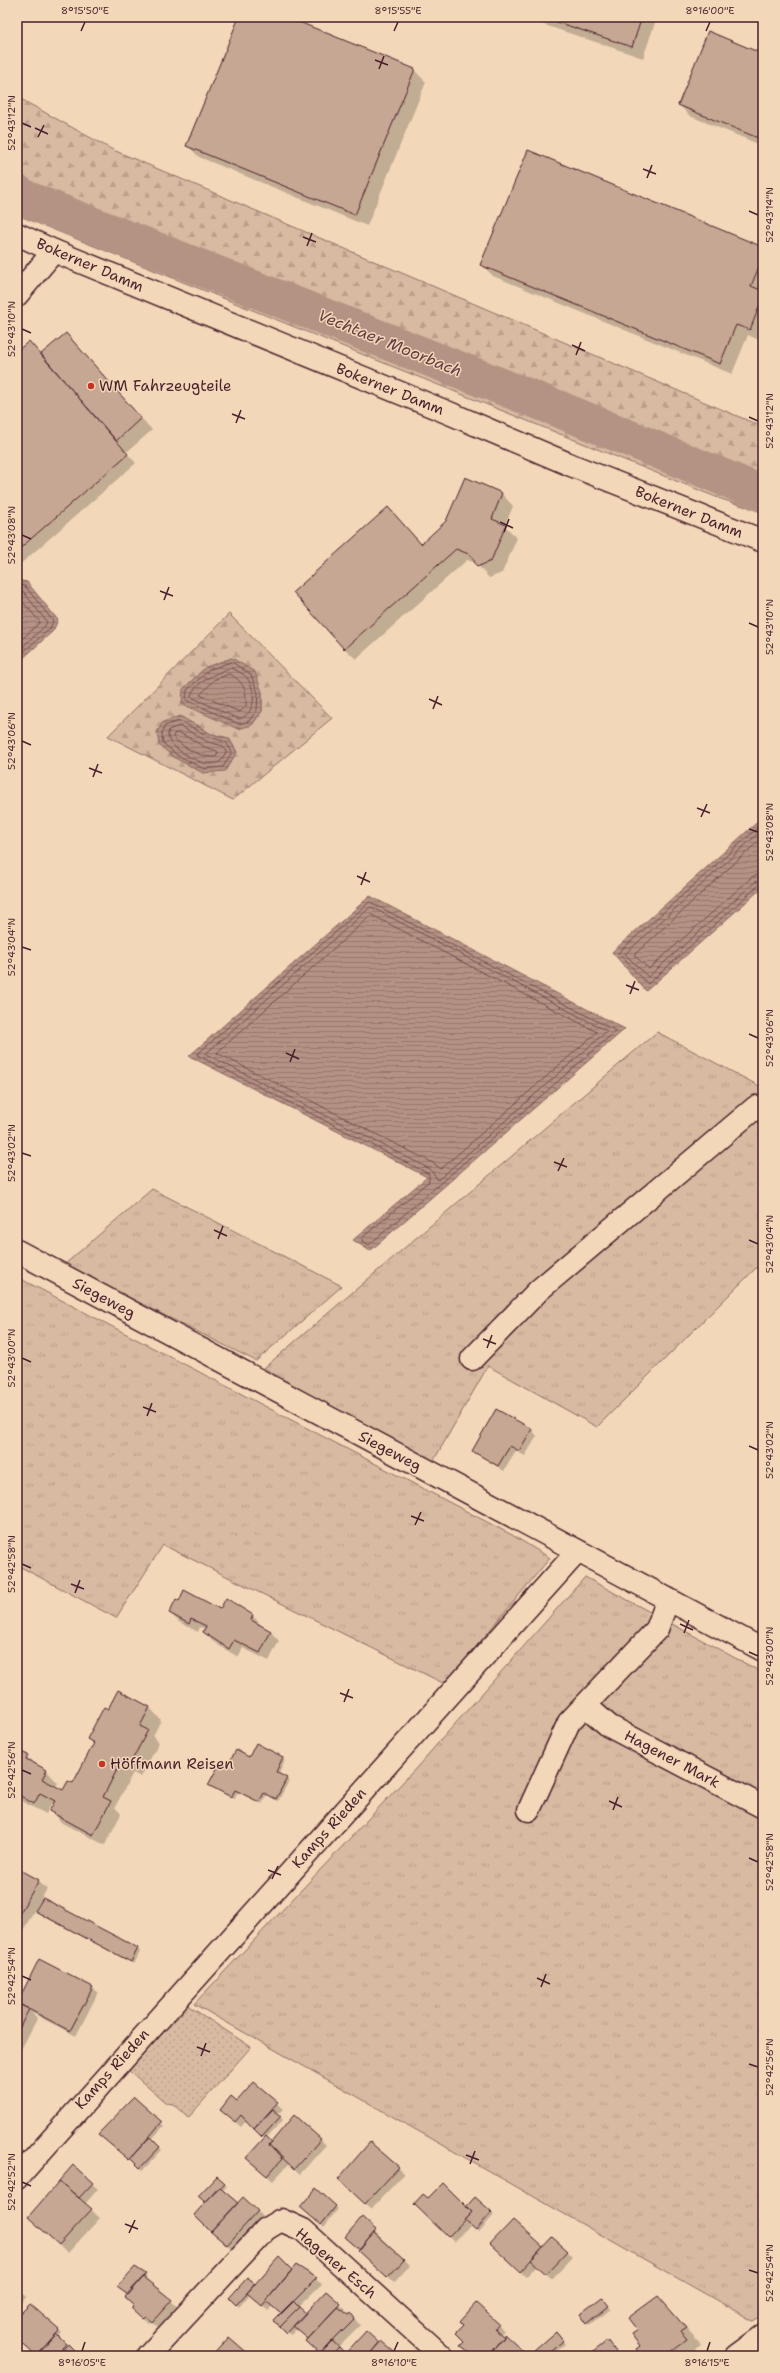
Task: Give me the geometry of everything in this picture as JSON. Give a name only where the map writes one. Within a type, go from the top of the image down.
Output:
[{"type":"street","name":"Bokerner Damm","points":[[17,234],[54,251],[449,413],[571,466],[762,539]]},
{"type":"street","points":[[17,295],[26,287],[54,251]]},
{"type":"street","points":[[472,1359],[539,1290],[756,1107],[763,1111]]},
{"type":"street","name":"Siegeweg","points":[[17,1251],[763,1650]]},
{"type":"street","name":"Kamps Rieden","points":[[17,2178],[578,1551]]},
{"type":"street","points":[[529,1810],[569,1722],[658,1629],[668,1600]]},
{"type":"street","name":"Hagener Mark","points":[[585,1705],[609,1726],[763,1807]]},
{"type":"street","name":"Hagener Esch","points":[[148,2356],[266,2229],[281,2220],[302,2230],[442,2356]]},
{"type":"street","points":[[736,2356],[763,2336]]},
{"type":"green space","points":[[17,97],[111,149],[763,427],[763,468],[746,507],[721,499],[17,215]]},
{"type":"green space","points":[[229,614],[332,718],[233,800],[108,736]],"holes":[[[232,658],[262,692],[262,711],[252,725],[183,689],[206,667]],[[196,724],[211,734],[229,738],[237,752]]]},
{"type":"green space","points":[[657,1032],[763,1088],[763,1261],[597,1427],[488,1366],[431,1465],[264,1368]]},
{"type":"green space","points":[[152,1189],[342,1286],[256,1361],[64,1265]]},
{"type":"green space","points":[[17,1277],[512,1535],[550,1558],[445,1684],[163,1545],[116,1618],[17,1565]]},
{"type":"green space","points":[[585,1577],[763,1673],[763,2315],[753,2321],[194,2004],[417,1767]]},
{"type":"green space","points":[[184,2003],[251,2047],[188,2118],[173,2104],[166,2103],[126,2068]]},
{"type":"water","points":[[17,580],[27,582],[58,620],[53,631],[20,661],[17,661]]},
{"type":"water","points":[[232,658],[255,672],[262,692],[262,711],[252,725],[238,729],[182,704],[183,689],[206,667]]},
{"type":"water","points":[[180,716],[211,734],[228,738],[237,752],[225,771],[203,773],[175,758],[159,745],[157,732],[163,722]]},
{"type":"water","points":[[763,817],[763,887],[646,991],[612,952]]},
{"type":"water","points":[[370,896],[625,1029],[370,1251],[353,1240],[427,1177],[189,1056]]},
{"type":"building","points":[[239,17],[287,17],[415,69],[355,215],[186,146]]},
{"type":"building","points":[[542,17],[642,17],[632,47]]},
{"type":"building","points":[[708,31],[763,54],[763,140],[678,105]]},
{"type":"building","points":[[528,150],[763,247],[763,257],[751,286],[763,291],[763,297],[750,330],[736,325],[720,364],[480,265]]},
{"type":"building","name":"WM Fahrzeugteile","points":[[66,333],[141,418],[116,441],[41,354]]},
{"type":"building","points":[[29,341],[128,454],[17,551],[17,351]]},
{"type":"building","points":[[465,477],[502,493],[492,519],[506,525],[491,561],[477,567],[471,555],[456,549],[344,649],[293,592],[388,507],[421,544],[446,521]]},
{"type":"building","points":[[496,1409],[532,1429],[519,1451],[510,1446],[498,1466],[472,1451]]},
{"type":"building","points":[[184,1590],[220,1609],[226,1598],[253,1615],[251,1620],[271,1631],[260,1653],[234,1640],[229,1649],[203,1632],[206,1626],[191,1619],[189,1624],[169,1613],[176,1599],[179,1601]]},
{"type":"building","name":"Höffmann Reisen","points":[[118,1690],[150,1707],[140,1726],[148,1730],[129,1766],[121,1762],[103,1797],[111,1801],[93,1835],[49,1811],[55,1801],[40,1793],[34,1804],[17,1794],[17,1750],[28,1755],[26,1759],[47,1770],[42,1779],[63,1790],[68,1781],[73,1783],[94,1743],[87,1739],[104,1707],[108,1709]]},
{"type":"building","points":[[256,1743],[283,1757],[276,1772],[287,1778],[276,1799],[264,1793],[259,1802],[235,1790],[231,1797],[208,1785],[221,1761],[228,1765],[236,1750],[249,1757]]},
{"type":"building","points":[[17,1868],[39,1880],[17,1918]]},
{"type":"building","points":[[43,1898],[138,1948],[131,1962],[35,1911]]},
{"type":"building","points":[[39,1959],[93,1987],[70,2031],[17,2003]]},
{"type":"building","points":[[17,2003],[29,2009],[17,2033]]},
{"type":"building","points":[[254,2082],[278,2102],[254,2129],[241,2115],[235,2122],[220,2110],[231,2096],[237,2101]]},
{"type":"building","points":[[134,2097],[162,2122],[129,2160],[98,2134]]},
{"type":"building","points":[[273,2109],[281,2116],[262,2137],[254,2129]]},
{"type":"building","points":[[294,2115],[321,2139],[294,2169],[269,2145]]},
{"type":"building","points":[[266,2136],[272,2142],[269,2145],[282,2159],[267,2176],[246,2158]]},
{"type":"building","points":[[150,2137],[160,2147],[140,2168],[130,2158]]},
{"type":"building","points":[[370,2142],[399,2167],[365,2204],[338,2179]]},
{"type":"building","points":[[73,2165],[93,2183],[79,2198],[59,2181]]},
{"type":"building","points":[[217,2176],[225,2183],[205,2202],[198,2196]]},
{"type":"building","points":[[59,2181],[92,2209],[59,2245],[28,2217]]},
{"type":"building","points":[[443,2183],[472,2212],[448,2237],[414,2204],[423,2194],[428,2198]]},
{"type":"building","points":[[219,2187],[238,2203],[211,2232],[194,2215]]},
{"type":"building","points":[[316,2188],[336,2206],[321,2225],[300,2207]]},
{"type":"building","points":[[243,2197],[258,2211],[227,2245],[211,2232]]},
{"type":"building","points":[[475,2197],[492,2212],[476,2230],[464,2220],[472,2212],[466,2207]]},
{"type":"building","points":[[362,2217],[376,2230],[360,2250],[345,2237]]},
{"type":"building","points":[[513,2220],[543,2247],[520,2272],[490,2244]]},
{"type":"building","points":[[374,2233],[404,2260],[387,2278],[358,2251]]},
{"type":"building","points":[[552,2237],[568,2251],[546,2274],[531,2260]]},
{"type":"building","points":[[279,2257],[292,2270],[262,2306],[247,2293]]},
{"type":"building","points":[[296,2265],[317,2278],[281,2314],[266,2301]]},
{"type":"building","points":[[135,2267],[146,2274],[128,2295],[117,2287]]},
{"type":"building","points":[[143,2277],[172,2300],[152,2322],[145,2316],[142,2318],[131,2308],[134,2305],[125,2297]]},
{"type":"building","points":[[247,2278],[255,2284],[236,2305],[229,2298]]},
{"type":"building","points":[[17,2287],[22,2291],[17,2296]]},
{"type":"building","points":[[326,2291],[341,2304],[308,2339],[293,2326]]},
{"type":"building","points":[[658,2296],[686,2328],[680,2332],[687,2340],[666,2356],[641,2356],[636,2349],[640,2346],[631,2334],[637,2330],[628,2318]]},
{"type":"building","points":[[602,2297],[609,2306],[587,2324],[580,2314]]},
{"type":"building","points":[[293,2301],[299,2307],[280,2326],[273,2321]]},
{"type":"building","points":[[476,2303],[499,2324],[495,2329],[504,2337],[489,2356],[480,2356],[476,2352],[473,2355],[460,2345],[464,2341],[456,2333],[464,2325],[460,2321]]},
{"type":"building","points":[[30,2304],[60,2330],[36,2356],[17,2339],[17,2317]]},
{"type":"building","points":[[299,2307],[306,2313],[287,2333],[280,2326]]},
{"type":"building","points":[[338,2307],[349,2315],[351,2313],[355,2319],[320,2354],[306,2341]]},
{"type":"building","points":[[366,2331],[379,2343],[368,2356],[343,2356]]},
{"type":"building","points":[[556,2331],[564,2341],[546,2356],[539,2356],[534,2350]]},
{"type":"building","points":[[56,2334],[66,2344],[54,2356],[36,2356]]},
{"type":"building","points":[[504,2334],[526,2354],[489,2356],[504,2337]]},
{"type":"building","points":[[229,2337],[251,2356],[212,2356]]},
{"type":"building","points":[[332,2341],[339,2347],[330,2356],[318,2356]]},
{"type":"building","points":[[381,2341],[394,2352],[401,2356],[368,2356]]},
{"type":"building","points":[[607,2341],[618,2356],[588,2356]]},
{"type":"building","points":[[68,2344],[80,2356],[57,2356]]},
{"type":"building","points":[[339,2347],[345,2353],[343,2356],[330,2356]]},
{"type":"building","points":[[32,2353],[36,2356],[29,2356]]},
{"type":"waterway","name":"Vechtaer Moorbach","points":[[17,193],[26,199],[561,410],[763,494]]},
{"type":"place","name":"WM Fahrzeugteile","points":[[91,386]]},
{"type":"place","name":"Höffmann Reisen","points":[[102,1764]]}]
